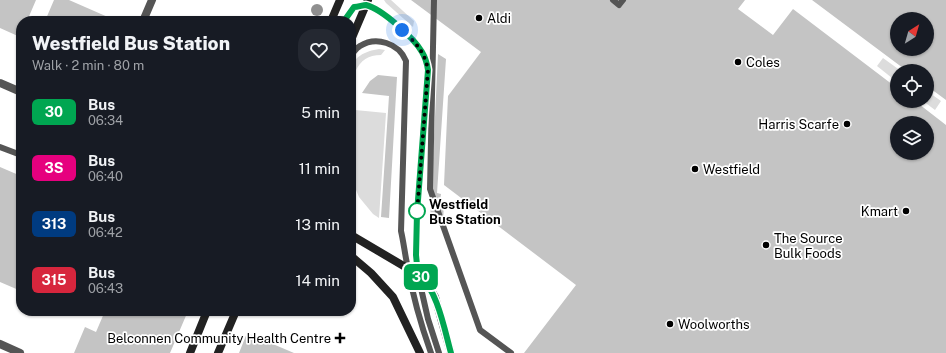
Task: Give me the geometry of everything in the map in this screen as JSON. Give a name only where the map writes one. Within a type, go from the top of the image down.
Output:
[{"type":"street","points":[[145,16],[152,0]]},
{"type":"street","points":[[333,16],[340,0]]},
{"type":"street","points":[[356,28],[367,3]]},
{"type":"street","points":[[0,84],[16,90]]},
{"type":"street","points":[[356,237],[424,278],[435,297],[451,353]]},
{"type":"street","points":[[356,260],[371,273],[393,297],[420,353]]},
{"type":"street","points":[[190,353],[205,316]]},
{"type":"street","points":[[218,353],[234,316]]},
{"type":"street","points":[[0,344],[20,353]]},
{"type":"lane","points":[[434,0],[430,189],[480,330],[511,353]]},
{"type":"lane","points":[[613,0],[619,5],[623,0]]},
{"type":"lane","points":[[348,16],[354,7],[367,3],[383,13],[413,40],[422,52],[428,70],[417,213],[416,255],[418,275],[428,319],[439,353]]},
{"type":"lane","points":[[356,49],[358,46],[368,42],[388,43],[400,50],[406,61],[401,231],[421,324],[431,353]]},
{"type":"lane","points":[[0,146],[16,153]]},
{"type":"shaded area","points":[[384,0],[391,0],[414,21],[413,27],[386,3]]},
{"type":"shaded area","points":[[379,49],[385,50],[381,55],[372,56],[362,61],[356,70],[356,59],[369,51]]},
{"type":"shaded area","points":[[883,58],[891,64],[890,64],[890,76],[877,66]]},
{"type":"shaded area","points":[[934,96],[941,101],[935,110],[932,108],[934,108]]},
{"type":"shaded area","points":[[356,110],[386,113],[379,218],[373,214],[359,197],[356,190]]},
{"type":"building","points":[[0,0],[36,0],[29,16],[16,16],[16,35],[0,28]]},
{"type":"building","points":[[54,0],[69,0],[106,16],[47,16]]},
{"type":"building","name":"Westfield","points":[[411,0],[745,0],[738,9],[773,35],[793,9],[890,83],[890,108],[924,108],[946,125],[946,353],[524,353],[576,285],[444,185],[448,96],[481,52]]},
{"type":"building","points":[[812,0],[946,0],[946,100],[934,91],[934,64],[898,64]]},
{"type":"building","points":[[438,54],[446,59],[437,193],[441,194],[440,200],[444,202],[443,222],[430,222]]},
{"type":"building","points":[[378,75],[397,77],[389,218],[381,217],[389,96],[362,93],[370,81]]},
{"type":"building","points":[[0,167],[16,174],[16,289],[0,282]]},
{"type":"building","points":[[103,316],[186,316],[170,353],[74,353],[85,327],[96,332]]},
{"type":"building","points":[[247,333],[294,353],[239,353]]},
{"type":"bus line","name":"30","points":[[347,16],[354,7],[366,5],[383,13],[413,40],[422,52],[427,64],[428,70],[417,213],[416,255],[418,275],[424,278],[435,297],[451,353]]},
{"type":"place","name":"Aldi","points":[[479,18]]},
{"type":"place","name":"Coles","points":[[738,62]]},
{"type":"place","name":"Harris Scarfe","points":[[847,124]]},
{"type":"place","name":"Westfield","points":[[695,169]]},
{"type":"place","name":"Westfield Bus Station","points":[[417,211]]},
{"type":"place","name":"Kmart","points":[[906,211]]},
{"type":"place","name":"The Source Bulk Foods","points":[[766,245]]},
{"type":"place","name":"Woolworths","points":[[670,324]]},
{"type":"place","name":"Belconnen Community Health Centre","points":[[340,338]]},
{"type":"route","points":[[402,30],[413,40],[422,52],[428,70],[417,213],[417,211]]}]
